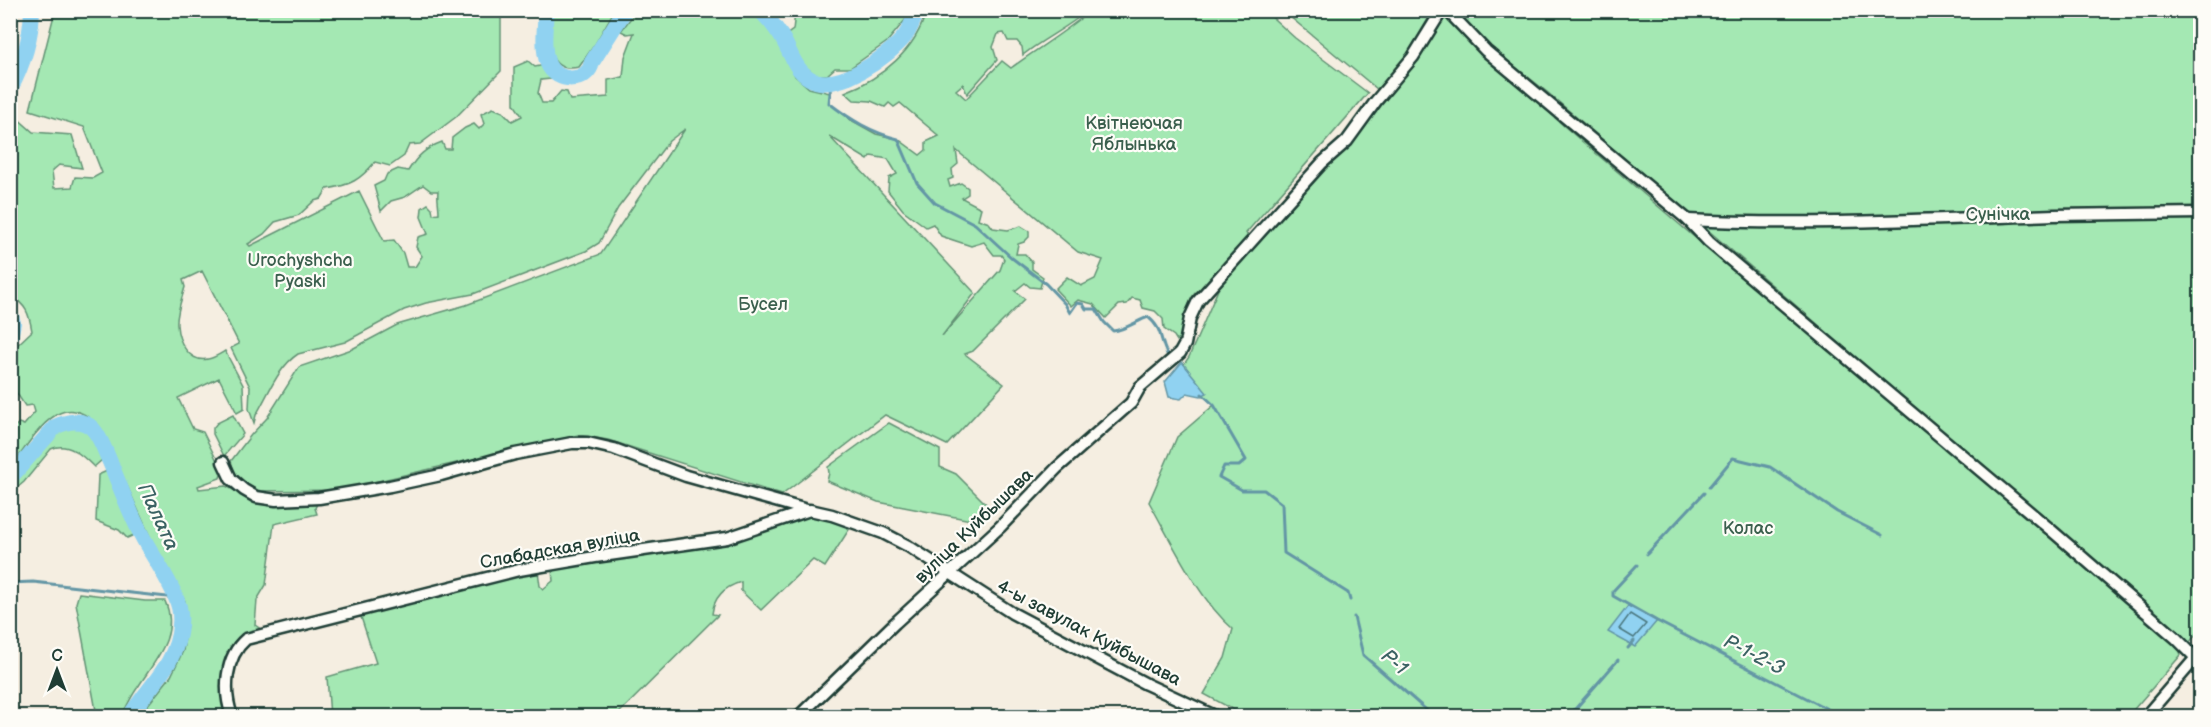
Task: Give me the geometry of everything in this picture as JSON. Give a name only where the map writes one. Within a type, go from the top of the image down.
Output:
[{"type":"street","name":"вуліца Куйбышава","points":[[800,717],[895,622],[950,574],[1058,468],[1131,403],[1140,387],[1173,361],[1185,344],[1190,318],[1198,301],[1322,163],[1347,141],[1376,101],[1413,57],[1442,10]]},
{"type":"street","points":[[1447,10],[1486,51],[2198,655],[2146,717]]},
{"type":"street","points":[[1688,220],[1759,224],[2200,213]]},
{"type":"street","points":[[223,462],[231,479],[256,497],[276,500],[309,499],[441,475],[515,454],[572,443],[588,443],[614,449],[697,479],[794,508],[832,515],[883,533],[909,546],[950,574]]},
{"type":"street","name":"Слабадская вуліца","points":[[232,717],[227,695],[228,675],[232,657],[237,647],[246,639],[519,570],[595,556],[727,538],[810,510]]},
{"type":"street","name":"4-ы завулак Куйбышава","points":[[950,574],[1012,613],[1146,684],[1215,717]]},
{"type":"green space","points":[[1091,10],[1265,11],[1295,38],[1368,93],[1246,233],[1249,238],[1202,292],[1199,290],[1194,294],[1188,307],[1179,344],[1174,336],[1164,329],[1163,319],[1155,311],[1143,308],[1140,300],[1132,298],[1127,304],[1119,305],[1106,318],[1093,304],[1078,300],[1071,306],[1055,289],[1067,277],[1081,286],[1095,279],[1103,260],[1078,252],[956,150],[958,164],[952,169],[953,178],[948,180],[950,187],[961,183],[968,188],[968,194],[962,198],[981,208],[978,219],[989,223],[993,228],[1008,230],[1021,226],[1029,231],[1029,237],[1018,244],[1016,254],[1025,254],[1032,262],[1032,269],[1043,277],[1040,288],[1030,287],[1025,283],[1015,291],[1025,299],[973,351],[965,354],[1004,384],[947,445],[885,415],[782,495],[608,440],[578,435],[339,490],[255,491],[234,472],[231,461],[267,418],[299,367],[352,349],[397,325],[466,305],[601,254],[685,129],[669,141],[618,208],[599,243],[586,251],[473,294],[426,303],[404,310],[345,342],[298,354],[279,374],[256,415],[254,423],[249,409],[250,387],[231,348],[239,344],[202,271],[183,280],[185,287],[177,320],[178,331],[185,349],[201,359],[212,358],[225,351],[243,385],[244,409],[237,413],[219,378],[178,398],[193,429],[203,432],[222,471],[220,478],[198,486],[199,489],[226,486],[241,494],[318,502],[315,508],[317,514],[274,524],[266,585],[257,600],[255,625],[262,630],[244,634],[233,643],[224,675],[237,716],[139,716],[171,676],[183,651],[187,624],[185,601],[158,554],[105,437],[91,420],[78,411],[66,411],[54,416],[42,427],[11,468],[13,428],[19,423],[24,425],[35,412],[33,405],[25,406],[14,389],[11,389],[11,351],[32,331],[26,310],[11,296],[11,127],[17,118],[33,132],[72,135],[82,168],[59,165],[52,171],[54,188],[72,187],[75,177],[93,178],[102,173],[84,127],[30,110],[55,11],[501,11],[501,71],[456,117],[420,144],[409,145],[404,156],[390,166],[375,162],[354,181],[327,189],[321,199],[314,201],[299,215],[275,222],[264,234],[248,244],[250,246],[359,191],[384,241],[394,240],[403,253],[407,267],[415,267],[422,256],[416,247],[418,237],[428,234],[421,217],[422,208],[428,204],[433,214],[439,213],[438,191],[431,191],[423,185],[405,197],[391,201],[381,211],[374,186],[384,181],[387,174],[398,169],[408,171],[422,153],[436,144],[442,142],[445,149],[451,149],[452,138],[474,124],[479,129],[484,124],[481,114],[493,108],[503,112],[512,121],[522,116],[514,104],[514,67],[528,61],[535,67],[550,64],[554,68],[555,75],[551,79],[541,80],[538,93],[542,103],[551,103],[561,91],[567,92],[570,100],[608,97],[608,80],[623,77],[625,57],[634,33],[627,34],[621,31],[636,11],[752,11],[776,37],[795,76],[809,88],[830,93],[829,103],[851,120],[876,134],[898,139],[920,155],[926,150],[926,142],[939,136],[900,103],[894,107],[889,103],[885,107],[871,101],[854,100],[845,92],[872,79],[896,61],[915,38],[926,11],[1087,11],[1023,55],[1022,47],[1017,41],[1008,41],[1004,33],[998,34],[993,47],[997,60],[967,94],[963,84],[956,90],[966,99],[1002,61],[1011,68]],"holes":[[[829,136],[868,160],[871,156],[888,159],[897,174],[889,178],[888,191],[903,210],[926,227],[933,224],[941,236],[971,246],[984,242],[994,255],[1001,255],[1004,259],[1000,270],[942,336],[975,293]]]},
{"type":"green space","points":[[552,11],[614,11],[579,67],[567,68],[559,65],[554,59],[550,41]]},
{"type":"green space","points":[[793,11],[909,11],[906,19],[887,42],[850,68],[835,68],[827,75],[816,75],[802,64],[786,35],[793,30],[795,13]]},
{"type":"green space","points":[[1283,11],[1433,11],[1401,65],[1377,89]]},
{"type":"green space","name":"Сунічка","points":[[1453,11],[2200,11],[2200,630],[2189,643],[1547,92],[1483,41]]},
{"type":"green space","name":"Колас","points":[[1445,18],[1564,126],[1941,443],[2179,648],[2181,655],[2128,716],[1245,716],[1204,694],[1225,658],[1233,629],[1220,617],[1197,586],[1149,502],[1177,437],[1214,405],[1177,374],[1189,357],[1220,285],[1385,101]]},
{"type":"green space","points":[[233,415],[243,434],[224,456],[213,434],[213,428],[217,423]]},
{"type":"green space","points":[[889,423],[940,450],[940,467],[956,474],[991,509],[976,521],[878,502],[827,481],[828,467]]},
{"type":"green space","points":[[75,425],[90,433],[103,459],[94,467],[80,454],[69,448],[51,449],[24,482],[11,493],[11,474],[46,435],[48,440],[57,430]]},
{"type":"green space","points":[[107,471],[134,535],[127,538],[119,530],[96,521],[98,475]]},
{"type":"green space","points":[[805,516],[831,519],[850,528],[825,567],[813,560],[761,610],[741,591],[741,582],[725,590],[713,608],[712,614],[718,615],[616,716],[330,716],[327,677],[376,663],[360,614],[538,571],[540,586],[543,589],[553,581],[552,570],[701,545]]},
{"type":"green space","points":[[79,593],[145,601],[165,601],[170,625],[164,647],[121,716],[97,716],[76,603]]},
{"type":"water","points":[[1182,362],[1207,393],[1201,396],[1187,393],[1181,399],[1169,397],[1165,382]]},
{"type":"water","points":[[1628,606],[1657,621],[1635,647],[1608,632]]},
{"type":"waterway","name":"Палата","points":[[10,89],[26,51],[32,10]]},
{"type":"waterway","name":"Палата","points":[[546,10],[544,44],[546,58],[552,70],[564,78],[585,74],[625,10]]},
{"type":"waterway","name":"Палата","points":[[760,10],[781,36],[800,70],[809,78],[820,82],[833,82],[847,78],[887,54],[905,36],[917,10]]},
{"type":"waterway","points":[[831,83],[829,103],[862,125],[898,139],[917,183],[935,203],[975,224],[1012,258],[1046,284],[1065,304],[1070,313],[1077,303],[1083,304],[1086,309],[1096,309],[1113,331],[1148,317],[1158,330],[1167,354]]},
{"type":"waterway","name":"Палата","points":[[10,313],[13,323],[10,338]]},
{"type":"waterway","points":[[1202,394],[1214,405],[1246,460],[1239,466],[1224,466],[1219,477],[1242,490],[1264,490],[1282,504],[1284,553],[1348,593],[1350,600]]},
{"type":"waterway","name":"Палата","points":[[10,478],[55,427],[69,422],[84,423],[93,429],[101,440],[132,516],[164,573],[180,612],[178,639],[174,651],[161,674],[130,716]]},
{"type":"waterway","points":[[1709,487],[1733,458],[1770,467],[1837,512],[1882,535]]},
{"type":"waterway","points":[[1647,554],[1704,493]]},
{"type":"waterway","name":"P-1-2-3","points":[[1637,565],[1613,591],[1613,596],[1841,716]]},
{"type":"waterway","points":[[10,583],[33,582],[176,598]]},
{"type":"waterway","name":"P-1","points":[[1354,617],[1363,655],[1433,716]]},
{"type":"waterway","points":[[1628,648],[1634,641]]},
{"type":"waterway","points":[[1569,716],[1618,660]]},
{"type":"park label","name":"Квітнеючая Яблынька","points":[[1134,133]]},
{"type":"park label","name":"Urochyshcha Pyaski","points":[[300,270]]},
{"type":"park label","name":"Бусел","points":[[763,304]]}]
